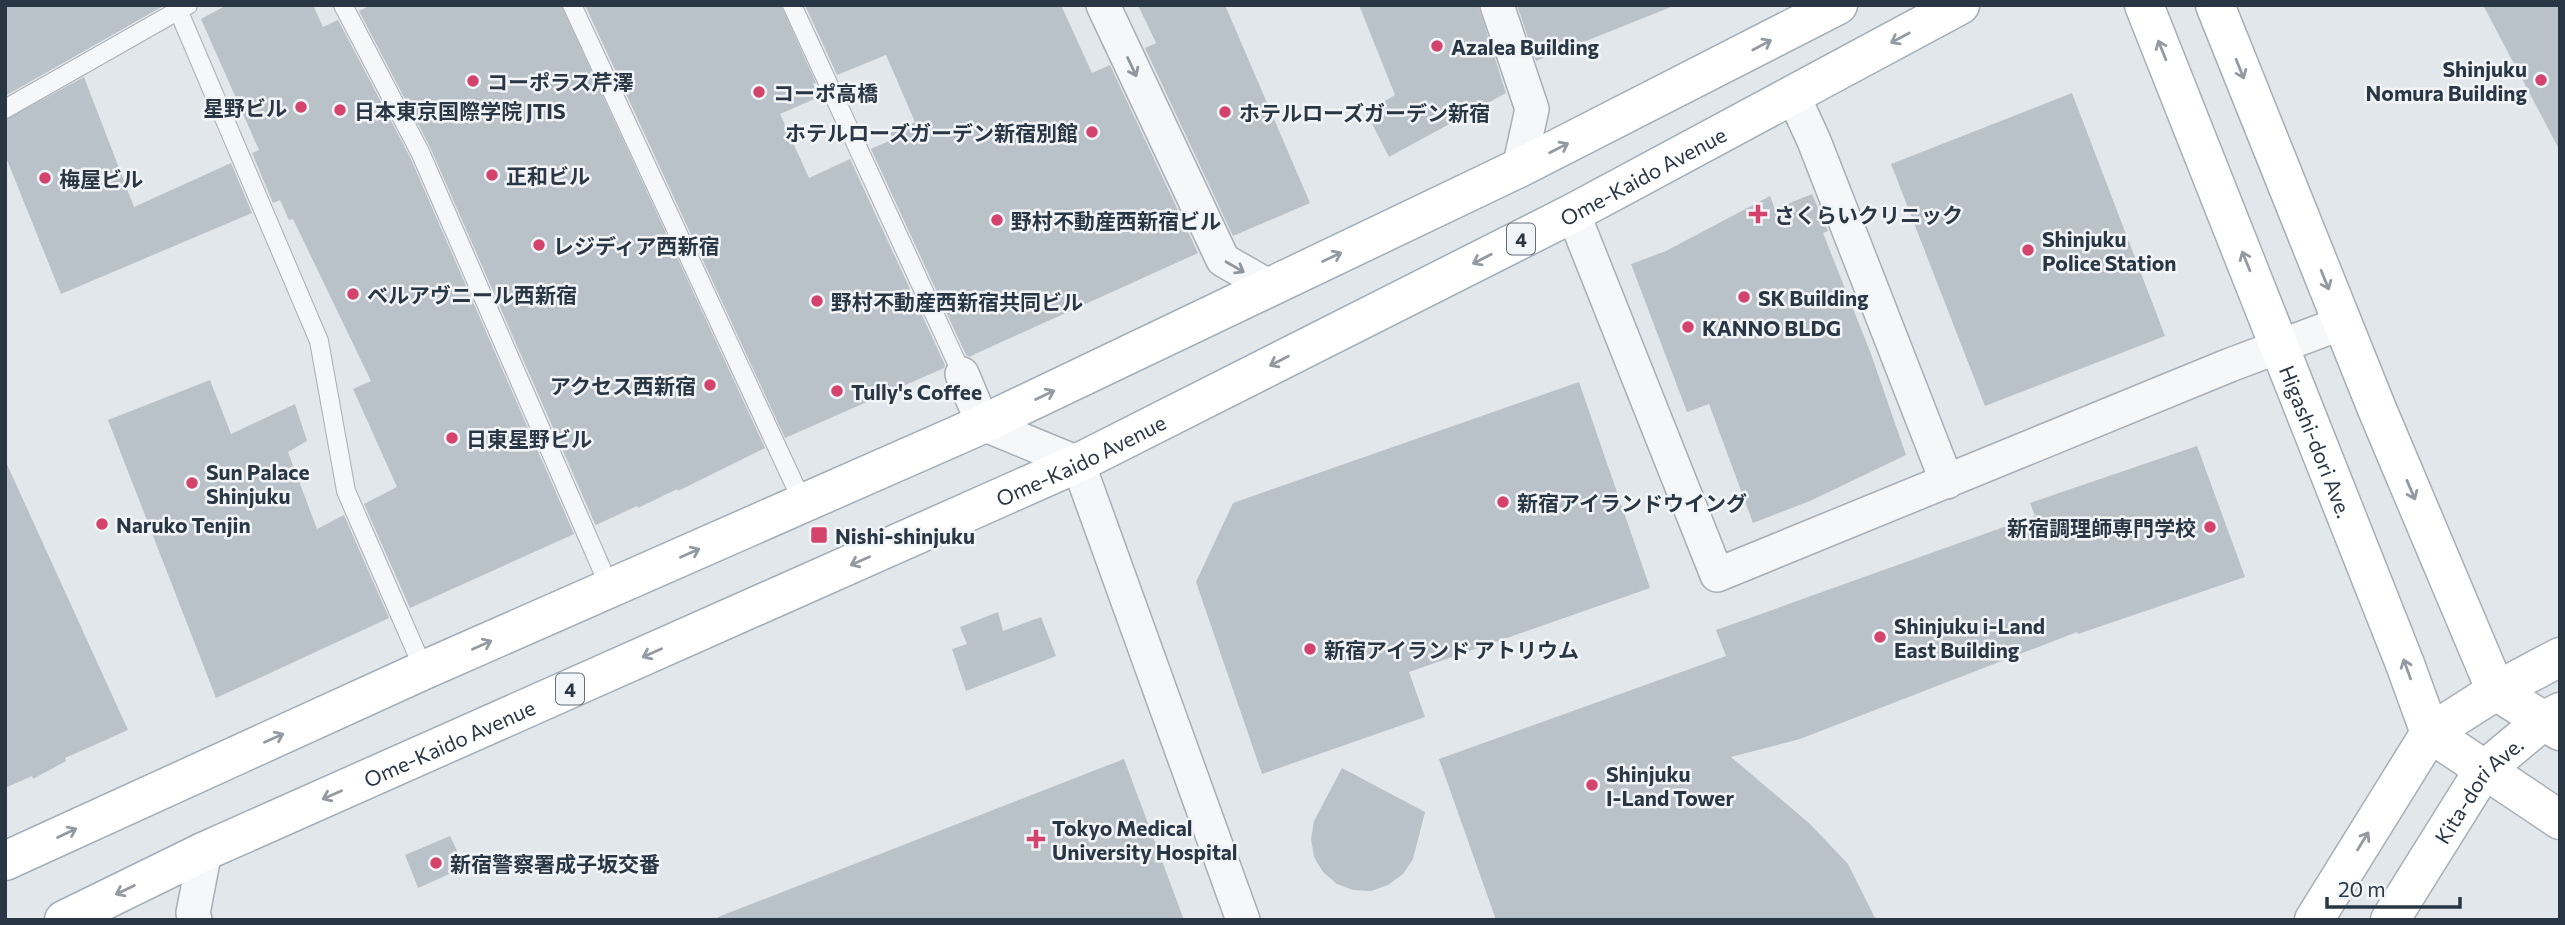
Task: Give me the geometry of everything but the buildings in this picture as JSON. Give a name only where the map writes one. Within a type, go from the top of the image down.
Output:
[{"type":"main road","points":[[5,861],[424,670],[984,424],[1519,168],[1838,5]]},
{"type":"main road","name":"Ome-Kaido Avenue","points":[[64,920],[205,851],[1078,463],[1573,212],[1960,5]]},
{"type":"main road","name":"Higashi-dori Ave.","points":[[2144,5],[2430,733]]},
{"type":"main road","points":[[2215,5],[2342,323],[2496,691],[2554,721]]},
{"type":"main road","points":[[2314,920],[2430,733],[2496,691],[2560,657]]},
{"type":"main road","name":"Kita-dori Ave.","points":[[2390,920],[2483,771],[2554,721]]},
{"type":"main road","points":[[2430,733],[2483,771],[2560,820]]},
{"type":"street","points":[[1103,5],[1223,260],[1270,287]]},
{"type":"street","points":[[1497,5],[1532,109],[1519,168]]},
{"type":"street","points":[[1793,95],[1814,141],[1947,482]]},
{"type":"street","points":[[1573,212],[1717,575],[2230,365],[2342,323]]},
{"type":"street","points":[[962,374],[984,424],[1078,463],[1243,920]]},
{"type":"street","points":[[195,920],[193,913],[205,851]]},
{"type":"lane","points":[[343,5],[420,152],[610,588]]},
{"type":"lane","points":[[572,5],[803,503]]},
{"type":"lane","points":[[792,5],[962,374]]},
{"type":"lane","points":[[5,109],[181,7],[319,341],[346,491],[424,670]]},
{"type":"place","name":"Azalea Building","points":[[1437,46]]},
{"type":"place","name":"Shinjuku Nomura Building","points":[[2541,80]]},
{"type":"place","name":"コーポラス芹澤","points":[[473,81]]},
{"type":"place","name":"コーポ高橋","points":[[759,92]]},
{"type":"place","name":"星野ビル","points":[[301,107]]},
{"type":"place","name":"日本東京国際学院 JTIS","points":[[340,110]]},
{"type":"place","name":"ホテルローズガーデン新宿","points":[[1225,112]]},
{"type":"place","name":"ホテルローズガーデン新宿別館","points":[[1092,132]]},
{"type":"place","name":"正和ビル","points":[[492,175]]},
{"type":"place","name":"梅屋ビル","points":[[45,178]]},
{"type":"place","name":"さくらいクリニック","points":[[1758,214]]},
{"type":"place","name":"野村不動産西新宿ビル","points":[[997,220]]},
{"type":"place","name":"レジディア西新宿","points":[[539,245]]},
{"type":"place","name":"Shinjuku Police Station","points":[[2028,250]]},
{"type":"place","name":"ベルアヴニール西新宿","points":[[353,294]]},
{"type":"place","name":"SK Building","points":[[1744,297]]},
{"type":"place","name":"野村不動産西新宿共同ビル","points":[[817,301]]},
{"type":"place","name":"KANNO BLDG","points":[[1688,327]]},
{"type":"place","name":"アクセス西新宿","points":[[710,385]]},
{"type":"place","name":"Tully's Coffee","points":[[837,391]]},
{"type":"place","name":"日東星野ビル","points":[[452,438]]},
{"type":"place","name":"Sun Palace Shinjuku","points":[[192,483]]},
{"type":"place","name":"新宿アイランドウイング","points":[[1503,502]]},
{"type":"place","name":"Naruko Tenjin","points":[[102,524]]},
{"type":"place","name":"新宿調理師専門学校","points":[[2210,527]]},
{"type":"place","name":"Nishi-shinjuku","points":[[819,535]]},
{"type":"place","name":"Shinjuku i-Land East Building","points":[[1880,637]]},
{"type":"place","name":"新宿アイランド アトリウム","points":[[1310,649]]},
{"type":"place","name":"Shinjuku I-Land Tower","points":[[1592,785]]},
{"type":"place","name":"Tokyo Medical University Hospital","points":[[1036,839]]},
{"type":"place","name":"新宿警察署成子坂交番","points":[[436,863]]}]
